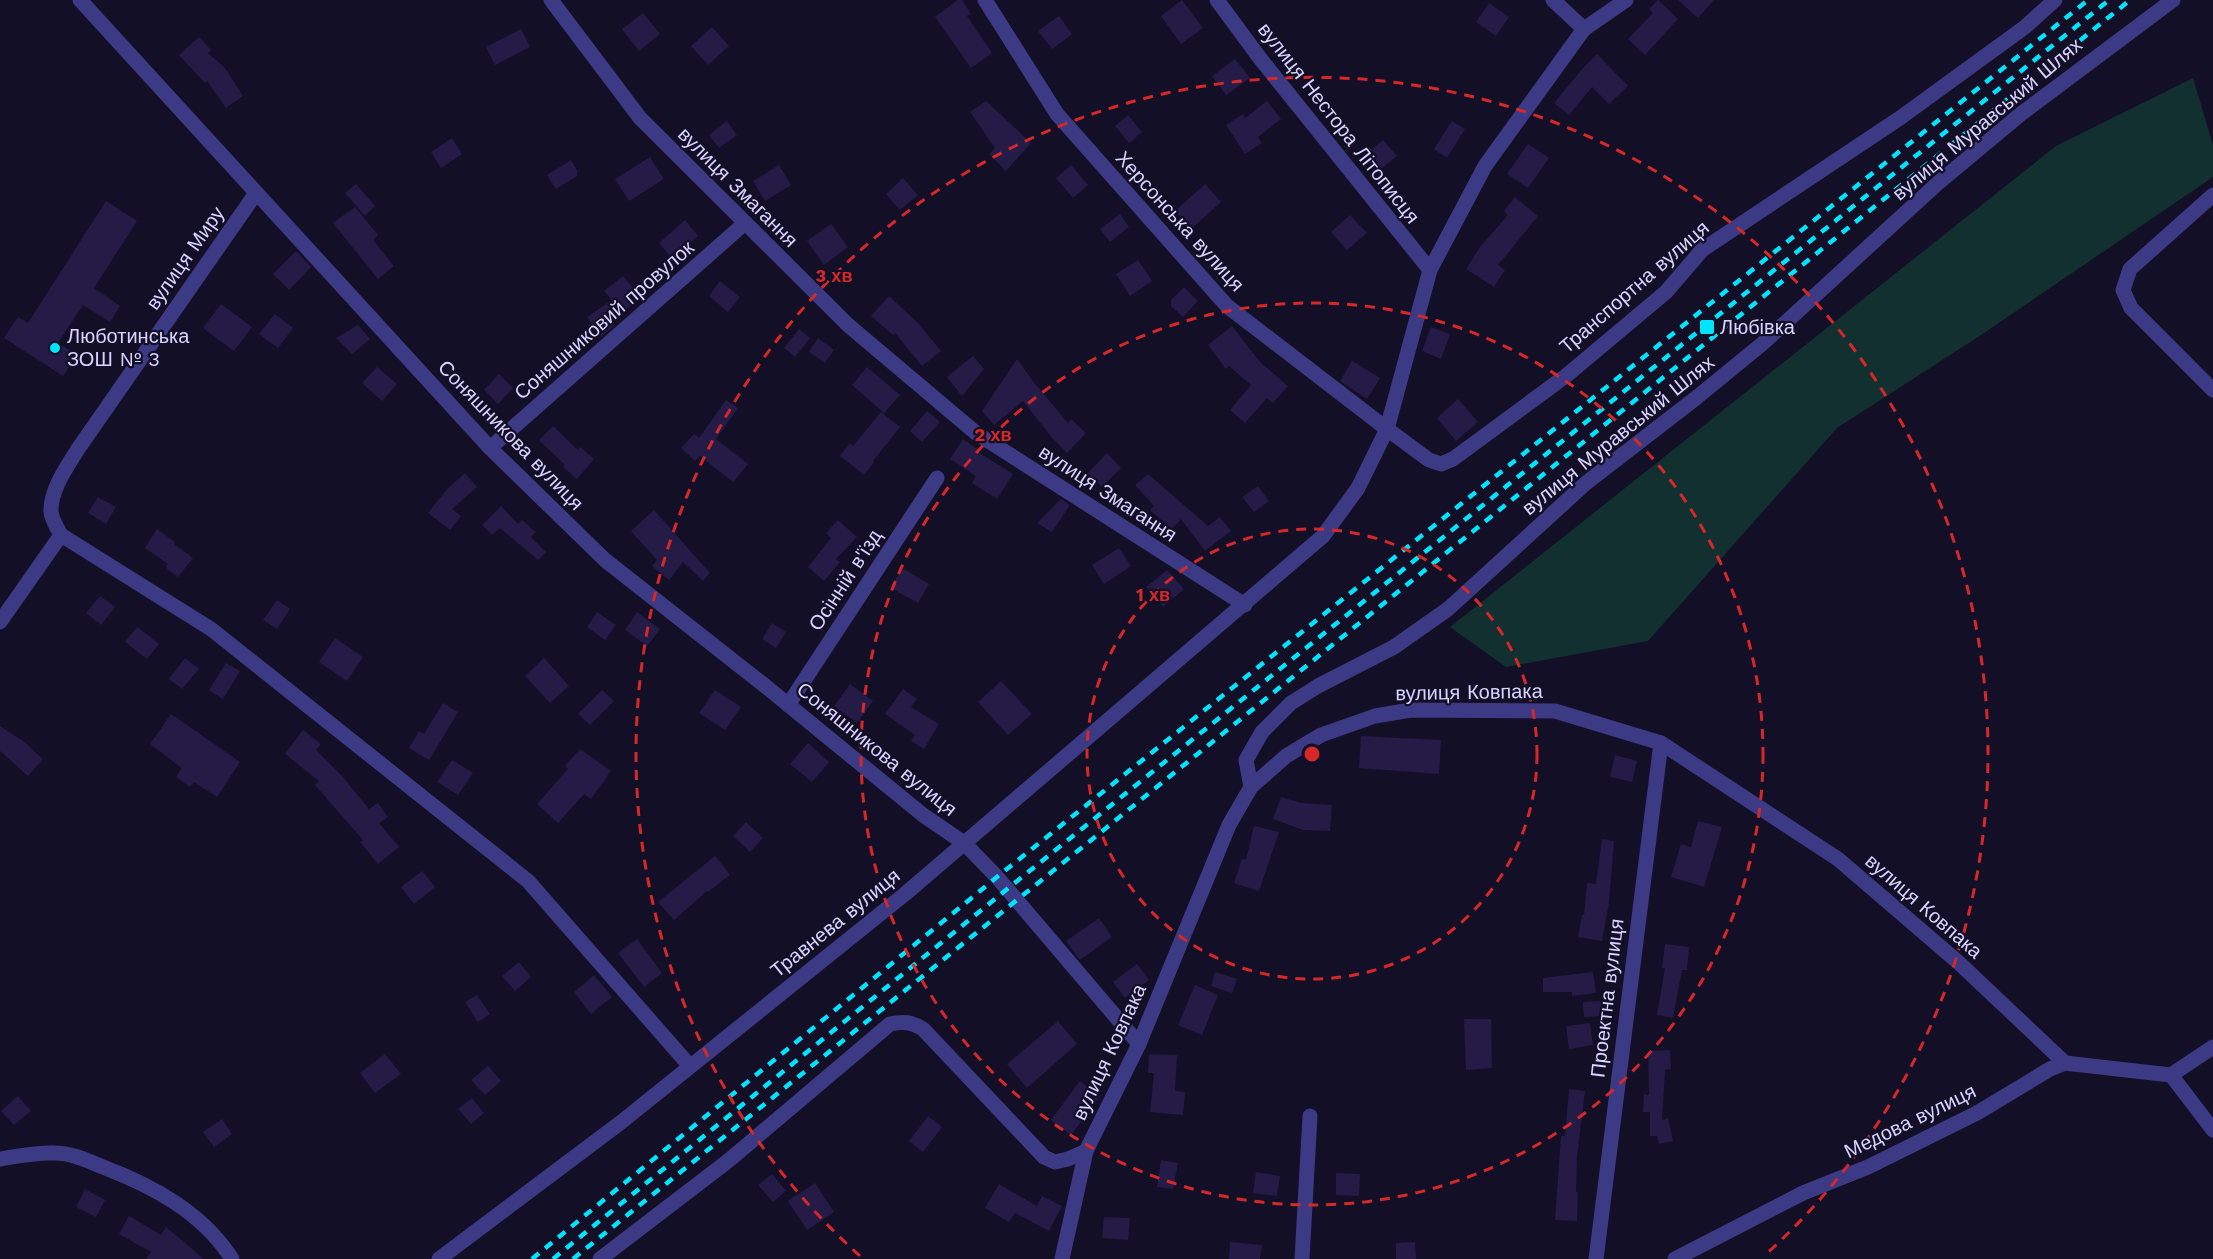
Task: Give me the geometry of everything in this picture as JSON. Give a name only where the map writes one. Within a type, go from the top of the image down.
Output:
[{"type":"street","name":"Соняшникова вулиця","points":[[80,0],[490,448],[605,560],[923,815],[964,843],[997,877],[1139,1044]]},
{"type":"street","name":"вулиця Змагання","points":[[551,0],[640,118],[848,325],[976,434],[1245,605]]},
{"type":"street","name":"Херсонська вулиця","points":[[985,0],[1057,114],[1227,306],[1387,429]]},
{"type":"street","name":"вулиця Нестора Літописця","points":[[1217,0],[1259,57],[1430,270]]},
{"type":"street","points":[[1553,0],[1584,29]]},
{"type":"street","name":"Травнева вулиця","points":[[440,1259],[620,1122],[896,902],[1323,536],[1358,488],[1387,429],[1430,270],[1485,166],[1584,29],[1626,0]]},
{"type":"street","name":"Транспортна вулиця","points":[[1387,429],[1429,460],[1441,464],[1453,459],[1567,375],[1666,292],[1702,250],[1900,118],[2025,27],[2055,0]]},
{"type":"street","name":"вулиця Муравський Шлях","points":[[1251,787],[1246,760],[1262,732],[1291,703],[1318,686],[1394,647],[1448,609],[1586,483],[1762,344],[1947,176],[2022,113],[2112,43],[2173,0]]},
{"type":"street","name":"вулиця Миру","points":[[61,535],[51,512],[54,497],[66,470],[78,449],[256,193]]},
{"type":"street","points":[[2213,195],[2130,269],[2123,290],[2131,308],[2213,390]]},
{"type":"street","name":"Соняшниковий провулок","points":[[490,448],[745,223]]},
{"type":"street","name":"Осінній в'їзд","points":[[788,705],[937,478]]},
{"type":"street","points":[[0,622],[61,535],[211,629],[528,881],[689,1065]]},
{"type":"street","name":"вулиця Ковпака","points":[[1062,1259],[1086,1152],[1139,1044],[1229,825],[1251,787],[1286,756],[1322,735],[1375,716],[1412,710],[1555,711],[1661,743],[1838,859],[1958,962],[2065,1063]]},
{"type":"street","name":"Проектна вулиця","points":[[1596,1259],[1661,743]]},
{"type":"street","points":[[600,1259],[728,1161],[890,1024],[913,1023],[923,1029],[1044,1156],[1055,1162],[1086,1152]]},
{"type":"street","points":[[2065,1063],[2171,1076],[2213,1047]]},
{"type":"street","name":"Медова вулиця","points":[[1675,1259],[1803,1193],[1868,1167],[1977,1113],[2050,1069],[2065,1063]]},
{"type":"street","points":[[2171,1076],[2213,1130]]},
{"type":"street","points":[[1302,1259],[1310,1116]]},
{"type":"street","points":[[0,1159],[56,1153],[78,1157],[149,1186],[204,1226],[232,1259]]},
{"type":"green space","points":[[2193,78],[2213,145],[2213,177],[1981,335],[1837,428],[1648,641],[1506,667],[1450,627],[2056,146]]},
{"type":"building","points":[[958,0],[962,0],[971,14],[967,16],[992,53],[971,68],[935,17]]},
{"type":"building","points":[[1182,0],[1203,28],[1181,44],[1161,16]]},
{"type":"building","points":[[1658,0],[1678,19],[1645,55],[1628,39],[1653,13],[1649,9]]},
{"type":"building","points":[[1678,0],[1714,0],[1698,18]]},
{"type":"building","points":[[1489,3],[1509,17],[1496,36],[1476,22]]},
{"type":"building","points":[[643,13],[660,34],[639,51],[622,29]]},
{"type":"building","points":[[1059,16],[1072,34],[1052,49],[1038,31]]},
{"type":"building","points":[[712,27],[729,46],[708,65],[691,46]]},
{"type":"building","points":[[521,29],[530,47],[495,65],[486,47]]},
{"type":"building","points":[[199,37],[211,50],[208,53],[225,68],[243,96],[226,108],[207,81],[205,83],[179,55]]},
{"type":"building","points":[[1597,54],[1628,86],[1609,104],[1592,87],[1569,115],[1554,103]]},
{"type":"building","points":[[1235,59],[1250,78],[1226,95],[1212,76]]},
{"type":"building","points":[[986,101],[1031,143],[1006,171],[989,154],[995,148],[970,112]]},
{"type":"building","points":[[1267,101],[1281,119],[1258,137],[1262,143],[1245,154],[1226,125],[1243,114],[1245,118]]},
{"type":"building","points":[[1128,115],[1142,132],[1129,143],[1115,126]]},
{"type":"building","points":[[727,121],[737,135],[719,148],[709,135]]},
{"type":"building","points":[[1452,121],[1465,129],[1447,158],[1434,149]]},
{"type":"building","points":[[452,138],[462,154],[441,168],[431,152]]},
{"type":"building","points":[[1383,140],[1397,156],[1381,169],[1367,153]]},
{"type":"building","points":[[1528,144],[1549,158],[1528,188],[1507,174]]},
{"type":"building","points":[[650,157],[664,179],[629,201],[615,179]]},
{"type":"building","points":[[571,160],[577,170],[577,176],[556,189],[547,175]]},
{"type":"building","points":[[779,165],[791,185],[765,201],[753,181]]},
{"type":"building","points":[[1071,165],[1088,185],[1073,198],[1056,178]]},
{"type":"building","points":[[903,178],[918,195],[900,210],[886,194]]},
{"type":"building","points":[[356,184],[375,206],[365,216],[345,193]]},
{"type":"building","points":[[1205,184],[1221,202],[1191,229],[1175,211]]},
{"type":"building","points":[[1515,197],[1538,216],[1498,265],[1505,270],[1494,287],[1466,269],[1480,247],[1508,215],[1504,211]]},
{"type":"building","points":[[106,201],[137,221],[94,288],[120,306],[110,322],[83,305],[58,343],[77,355],[63,376],[4,338],[18,317],[28,323]]},
{"type":"building","points":[[355,207],[378,235],[373,240],[394,266],[378,279],[333,223]]},
{"type":"building","points":[[1120,214],[1129,227],[1110,242],[1100,229]]},
{"type":"building","points":[[1350,215],[1367,233],[1347,250],[1331,232]]},
{"type":"building","points":[[685,220],[698,236],[672,258],[659,243]]},
{"type":"building","points":[[831,224],[848,247],[824,265],[807,241]]},
{"type":"building","points":[[296,251],[311,267],[289,290],[273,274]]},
{"type":"building","points":[[1138,260],[1152,281],[1130,296],[1116,274]]},
{"type":"building","points":[[623,276],[641,297],[611,322],[614,326],[601,337],[587,317],[612,300],[604,291]]},
{"type":"building","points":[[720,281],[740,297],[728,312],[709,296]]},
{"type":"building","points":[[1184,287],[1198,301],[1183,317],[1171,306],[1171,300]]},
{"type":"building","points":[[889,296],[917,322],[941,351],[922,366],[895,333],[893,335],[871,316]]},
{"type":"building","points":[[221,304],[252,327],[234,351],[203,328]]},
{"type":"building","points":[[275,314],[293,328],[278,348],[259,334]]},
{"type":"building","points":[[358,325],[370,339],[352,354],[336,338]]},
{"type":"building","points":[[1232,326],[1260,362],[1288,386],[1273,403],[1267,398],[1245,423],[1230,410],[1251,385],[1229,366],[1226,369],[1208,345]]},
{"type":"building","points":[[1431,327],[1450,334],[1441,359],[1422,351]]},
{"type":"building","points":[[799,329],[810,338],[795,357],[784,348]]},
{"type":"building","points":[[818,338],[834,350],[825,363],[809,352]]},
{"type":"building","points":[[973,356],[984,369],[962,396],[947,377]]},
{"type":"building","points":[[1017,359],[1068,423],[1071,419],[1086,433],[1067,453],[1023,401],[994,425],[982,411]]},
{"type":"building","points":[[1352,361],[1380,378],[1367,399],[1340,381]]},
{"type":"building","points":[[377,367],[397,384],[382,401],[362,383]]},
{"type":"building","points":[[867,367],[900,395],[884,413],[852,385]]},
{"type":"building","points":[[499,374],[513,388],[498,404],[484,390]]},
{"type":"building","points":[[1458,399],[1478,422],[1456,441],[1437,418]]},
{"type":"building","points":[[726,400],[738,408],[716,439],[748,464],[733,482],[700,456],[695,461],[681,448],[694,434],[699,438]]},
{"type":"building","points":[[927,411],[940,422],[922,442],[910,431]]},
{"type":"building","points":[[881,412],[900,427],[864,475],[840,456],[850,443],[853,446]]},
{"type":"building","points":[[553,426],[578,450],[580,447],[594,459],[577,479],[539,440]]},
{"type":"building","points":[[963,439],[979,450],[978,452],[1013,474],[997,499],[972,483],[976,476],[950,459]]},
{"type":"building","points":[[1107,453],[1121,468],[1102,487],[1088,473]]},
{"type":"building","points":[[465,473],[477,487],[452,509],[461,516],[450,530],[428,513],[447,489]]},
{"type":"building","points":[[1148,474],[1208,526],[1220,517],[1231,531],[1205,551],[1181,519],[1172,529],[1150,510],[1154,506],[1135,485]]},
{"type":"building","points":[[1258,486],[1269,501],[1254,512],[1242,497]]},
{"type":"building","points":[[98,497],[116,507],[106,524],[88,513]]},
{"type":"building","points":[[1061,499],[1070,505],[1052,532],[1037,523]]},
{"type":"building","points":[[501,506],[518,524],[522,520],[536,532],[531,537],[546,552],[538,560],[500,528],[492,535],[482,525]]},
{"type":"building","points":[[654,510],[710,573],[703,581],[683,562],[669,580],[652,566],[657,560],[631,531]]},
{"type":"building","points":[[838,520],[857,537],[836,559],[840,562],[824,581],[808,567],[831,538],[826,533]]},
{"type":"building","points":[[157,529],[193,558],[178,577],[166,568],[168,564],[145,548]]},
{"type":"building","points":[[1119,548],[1131,566],[1104,584],[1092,565]]},
{"type":"building","points":[[902,568],[929,584],[918,603],[891,588]]},
{"type":"building","points":[[1167,570],[1184,589],[1163,607],[1146,587]]},
{"type":"building","points":[[100,596],[115,607],[101,625],[86,613]]},
{"type":"building","points":[[277,600],[290,609],[277,629],[263,620]]},
{"type":"building","points":[[597,612],[616,625],[605,640],[587,627]]},
{"type":"building","points":[[637,612],[660,629],[647,646],[625,630]]},
{"type":"building","points":[[772,623],[786,632],[776,648],[762,639]]},
{"type":"building","points":[[137,627],[159,644],[147,659],[125,642]]},
{"type":"building","points":[[335,638],[363,657],[347,681],[319,662]]},
{"type":"building","points":[[185,658],[199,669],[182,689],[169,679]]},
{"type":"building","points":[[544,658],[569,686],[550,703],[525,676]]},
{"type":"building","points":[[226,663],[240,671],[223,699],[209,690]]},
{"type":"building","points":[[1001,681],[1032,714],[1008,735],[978,702]]},
{"type":"building","points":[[850,684],[873,701],[857,723],[834,706]]},
{"type":"building","points":[[903,689],[917,699],[911,707],[939,724],[924,749],[911,741],[915,735],[885,714]]},
{"type":"building","points":[[602,690],[614,701],[590,725],[578,714]]},
{"type":"building","points":[[715,690],[741,707],[725,730],[699,713]]},
{"type":"building","points":[[443,703],[458,712],[429,760],[409,748],[419,731],[424,734]]},
{"type":"building","points":[[171,714],[240,762],[217,797],[194,782],[190,787],[176,777],[182,768],[150,744]]},
{"type":"building","points":[[0,726],[23,741],[43,759],[28,776],[0,751]]},
{"type":"building","points":[[303,730],[321,744],[316,750],[342,776],[369,809],[378,803],[388,817],[379,823],[399,847],[378,864],[360,842],[363,840],[315,785],[319,781],[285,754]]},
{"type":"building","points":[[1361,736],[1441,740],[1439,774],[1359,768]]},
{"type":"building","points":[[808,743],[829,762],[812,782],[790,764]]},
{"type":"building","points":[[580,749],[611,771],[591,799],[584,794],[558,823],[537,804],[568,769],[565,766]]},
{"type":"building","points":[[1615,755],[1637,761],[1632,782],[1610,777]]},
{"type":"building","points":[[452,760],[473,773],[458,795],[437,782]]},
{"type":"building","points":[[1281,797],[1301,803],[1332,805],[1330,831],[1303,830],[1273,819]]},
{"type":"building","points":[[1698,821],[1722,827],[1704,887],[1671,877],[1681,844],[1691,847]]},
{"type":"building","points":[[746,822],[763,838],[750,852],[733,836]]},
{"type":"building","points":[[1254,826],[1279,832],[1259,891],[1234,883],[1242,859],[1246,860]]},
{"type":"building","points":[[1602,839],[1614,841],[1609,903],[1602,941],[1578,937],[1582,915],[1584,915],[1587,883],[1596,884]]},
{"type":"building","points":[[715,856],[730,875],[707,891],[674,920],[658,902]]},
{"type":"building","points":[[422,871],[435,887],[414,904],[401,887]]},
{"type":"building","points":[[1099,918],[1112,937],[1080,960],[1066,941]]},
{"type":"building","points":[[637,939],[662,973],[644,987],[618,953]]},
{"type":"building","points":[[1665,944],[1689,947],[1687,970],[1682,970],[1673,1018],[1657,1015],[1665,968],[1662,968]]},
{"type":"building","points":[[519,962],[531,977],[515,991],[502,976]]},
{"type":"building","points":[[1137,964],[1149,980],[1125,998],[1113,982]]},
{"type":"building","points":[[1215,972],[1237,979],[1232,993],[1211,986]]},
{"type":"building","points":[[1593,972],[1596,993],[1572,996],[1572,992],[1543,992],[1543,978]]},
{"type":"building","points":[[594,975],[612,997],[591,1014],[574,992]]},
{"type":"building","points":[[1195,985],[1218,995],[1202,1035],[1178,1025]]},
{"type":"building","points":[[477,995],[490,1014],[478,1022],[465,1002]]},
{"type":"building","points":[[1601,1001],[1602,1016],[1584,1017],[1583,1002]]},
{"type":"building","points":[[1464,1019],[1491,1019],[1492,1068],[1466,1070]]},
{"type":"building","points":[[1058,1021],[1077,1044],[1027,1088],[1007,1064]]},
{"type":"building","points":[[1590,1023],[1593,1045],[1569,1049],[1566,1026]]},
{"type":"building","points":[[1670,1050],[1671,1069],[1665,1070],[1662,1120],[1668,1118],[1673,1141],[1659,1144],[1657,1136],[1650,1136],[1650,1112],[1643,1112],[1644,1094],[1649,1095],[1648,1051]]},
{"type":"building","points":[[385,1054],[401,1074],[375,1093],[360,1073]]},
{"type":"building","points":[[1149,1054],[1177,1055],[1175,1091],[1185,1092],[1183,1115],[1150,1112],[1154,1073],[1148,1073]]},
{"type":"building","points":[[488,1066],[501,1081],[485,1095],[471,1080]]},
{"type":"building","points":[[1080,1081],[1100,1096],[1071,1135],[1051,1120]]},
{"type":"building","points":[[1569,1089],[1585,1091],[1577,1157],[1577,1221],[1555,1220],[1561,1136],[1565,1136]]},
{"type":"building","points":[[18,1096],[31,1111],[14,1125],[1,1111]]},
{"type":"building","points":[[472,1098],[484,1113],[471,1124],[458,1109]]},
{"type":"building","points":[[928,1116],[942,1127],[923,1152],[909,1141]]},
{"type":"building","points":[[222,1119],[232,1134],[214,1147],[203,1132]]},
{"type":"building","points":[[1161,1160],[1178,1163],[1173,1189],[1157,1187]]},
{"type":"building","points":[[1256,1172],[1280,1176],[1277,1196],[1253,1193]]},
{"type":"building","points":[[1336,1173],[1360,1174],[1359,1196],[1336,1195]]},
{"type":"building","points":[[772,1174],[786,1191],[773,1202],[758,1185]]},
{"type":"building","points":[[815,1183],[834,1212],[807,1230],[788,1201]]},
{"type":"building","points":[[999,1184],[1037,1206],[1042,1196],[1062,1206],[1049,1231],[1015,1213],[1009,1222],[985,1208]]},
{"type":"building","points":[[85,1189],[105,1200],[96,1217],[76,1207]]},
{"type":"building","points":[[129,1216],[161,1235],[166,1227],[204,1259],[146,1259],[151,1252],[119,1234]]},
{"type":"building","points":[[1104,1217],[1130,1218],[1128,1240],[1102,1238]]},
{"type":"building","points":[[1230,1242],[1262,1245],[1260,1259],[1229,1259]]},
{"type":"building","points":[[1415,1242],[1416,1259],[1396,1259],[1396,1243]]},
{"type":"railway","points":[[532,1259],[997,877],[2088,0]]},
{"type":"railway","points":[[553,1259],[1006,890],[2109,0]]},
{"type":"railway","points":[[573,1259],[2130,0]]},
{"type":"place","name":"Любівка","points":[[1707,327]]},
{"type":"place","name":"Люботинська ЗОШ № 3","points":[[55,348]]}]
